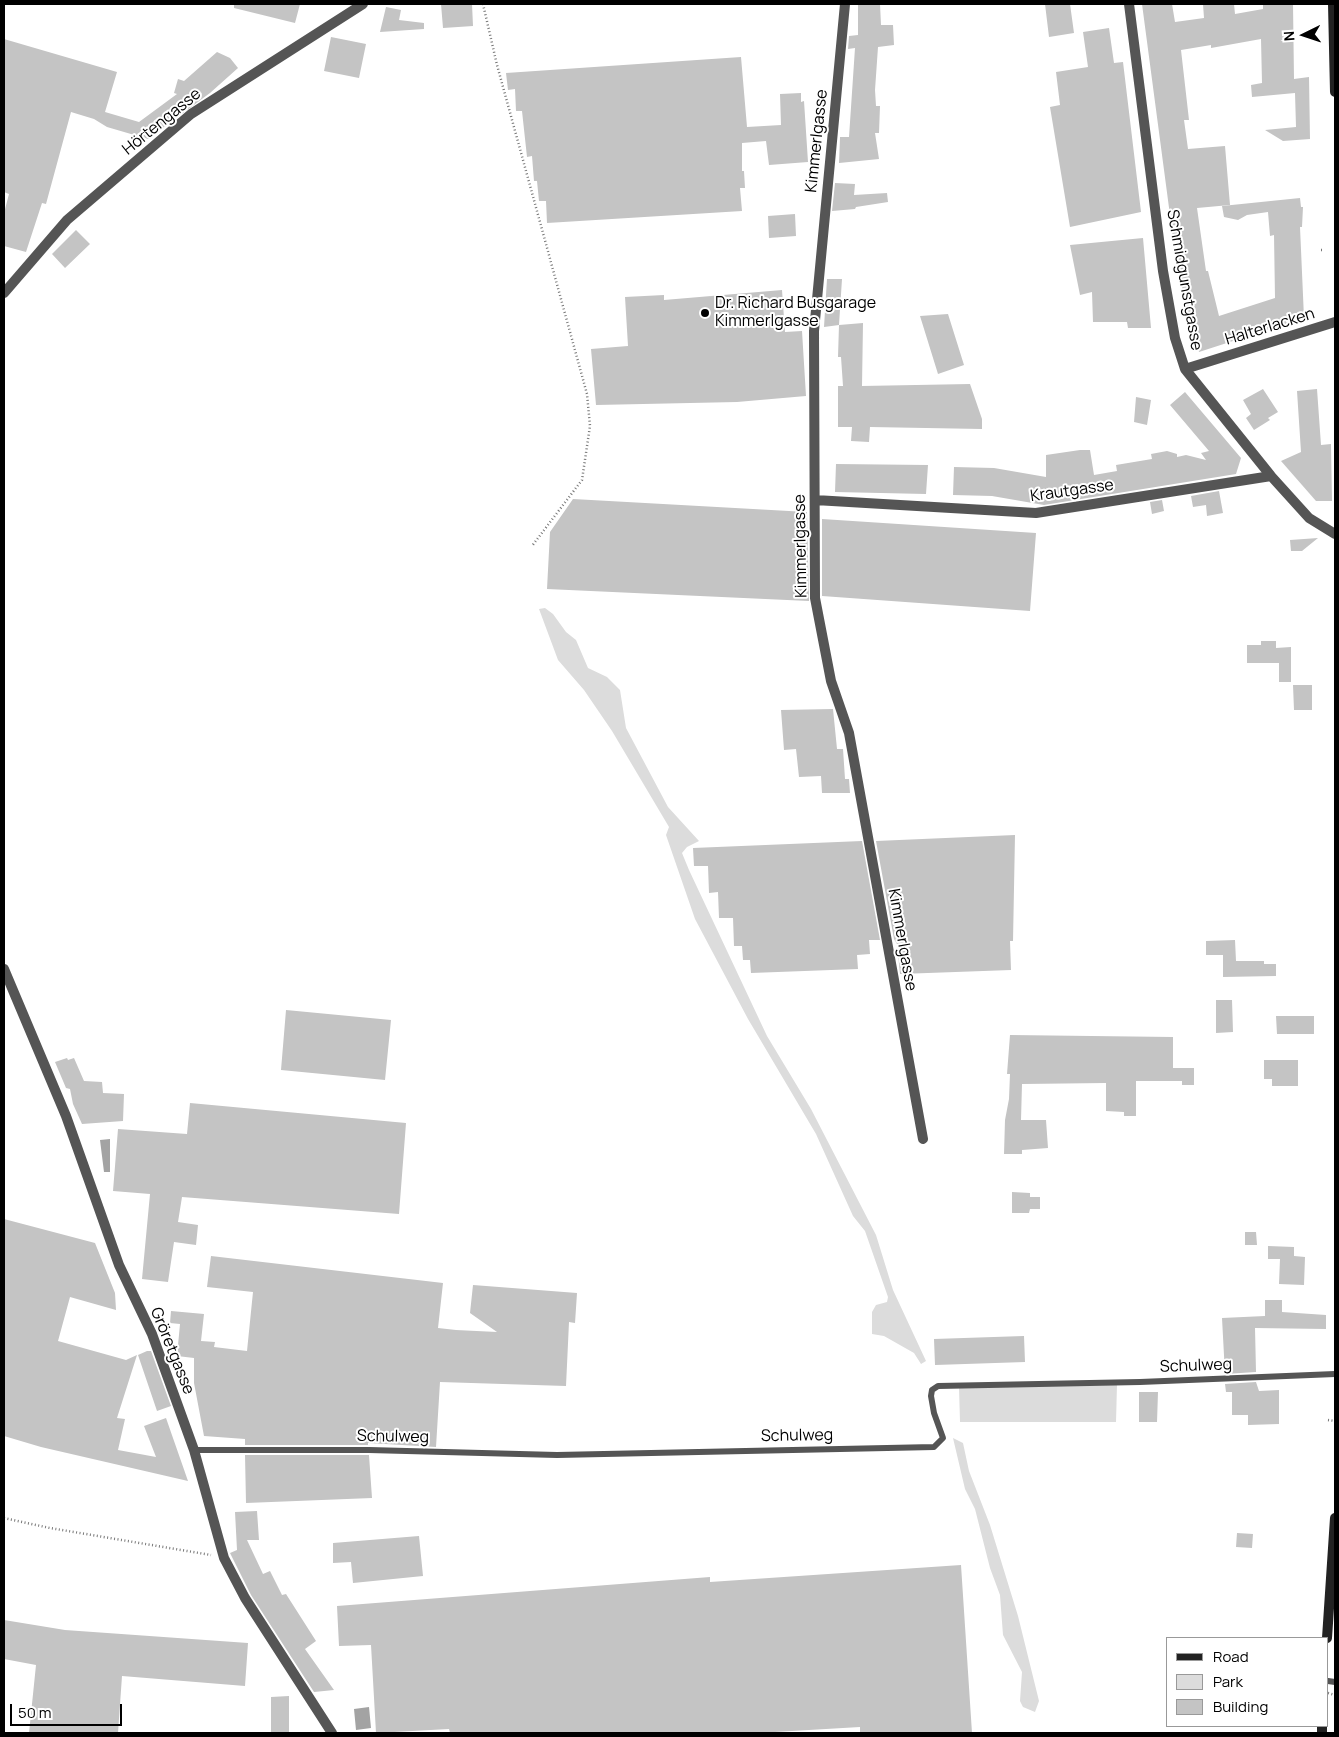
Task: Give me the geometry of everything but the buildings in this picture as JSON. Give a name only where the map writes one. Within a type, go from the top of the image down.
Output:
[{"type":"main road","points":[[1334,4],[1335,92]]},
{"type":"main road","points":[[1328,1637],[1335,1518]]},
{"type":"street","name":"Hörtengasse","points":[[4,293],[67,220],[192,114],[363,4]]},
{"type":"street","name":"Kimmerlgasse","points":[[845,4],[814,331],[815,598],[832,680],[849,733],[923,1139]]},
{"type":"street","name":"Schmidgunstgasse","points":[[1129,4],[1163,271],[1175,338],[1185,369],[1271,476],[1309,518],[1335,534]]},
{"type":"street","name":"Halterlacken","points":[[1185,369],[1335,322]]},
{"type":"street","name":"Krautgasse","points":[[815,500],[1036,513],[1271,476]]},
{"type":"street","name":"Gröretgasse","points":[[4,969],[66,1116],[119,1266],[152,1334],[194,1450],[224,1558],[245,1598],[332,1733]]},
{"type":"lane","name":"Schulweg","points":[[194,1450],[369,1450],[557,1456],[934,1447],[943,1438],[934,1413],[932,1396],[932,1390],[938,1386],[1140,1382],[1335,1374]]},
{"type":"path","points":[[483,4],[497,65],[582,367],[588,402],[590,426],[582,480],[532,546]]},
{"type":"path","points":[[1328,1420],[1335,1421]]},
{"type":"path","points":[[4,1518],[50,1528],[224,1558]]},
{"type":"green space","points":[[545,608],[553,614],[566,632],[576,640],[588,668],[607,677],[620,690],[626,728],[668,807],[699,841],[687,847],[682,853],[689,870],[767,1036],[811,1109],[876,1235],[893,1290],[926,1361],[921,1364],[914,1353],[884,1336],[872,1334],[872,1312],[876,1305],[887,1302],[888,1297],[865,1231],[853,1216],[816,1134],[748,1019],[695,919],[666,835],[669,827],[612,731],[584,690],[558,660],[539,609]]},
{"type":"green space","points":[[1117,1385],[1116,1422],[960,1422],[959,1387]]},
{"type":"green space","points":[[953,1438],[963,1443],[969,1471],[990,1525],[1018,1616],[1039,1701],[1035,1712],[1023,1707],[1020,1701],[1022,1672],[1003,1635],[1000,1595],[990,1568],[975,1509],[965,1489]]},
{"type":"shaded area","points":[[110,1139],[110,1172],[104,1172],[100,1140]]},
{"type":"shaded area","points":[[369,1707],[371,1728],[356,1730],[354,1709]]},
{"type":"place","name":"Dr. Richard Busgarage Kimmerlgasse","points":[[705,313]]}]
